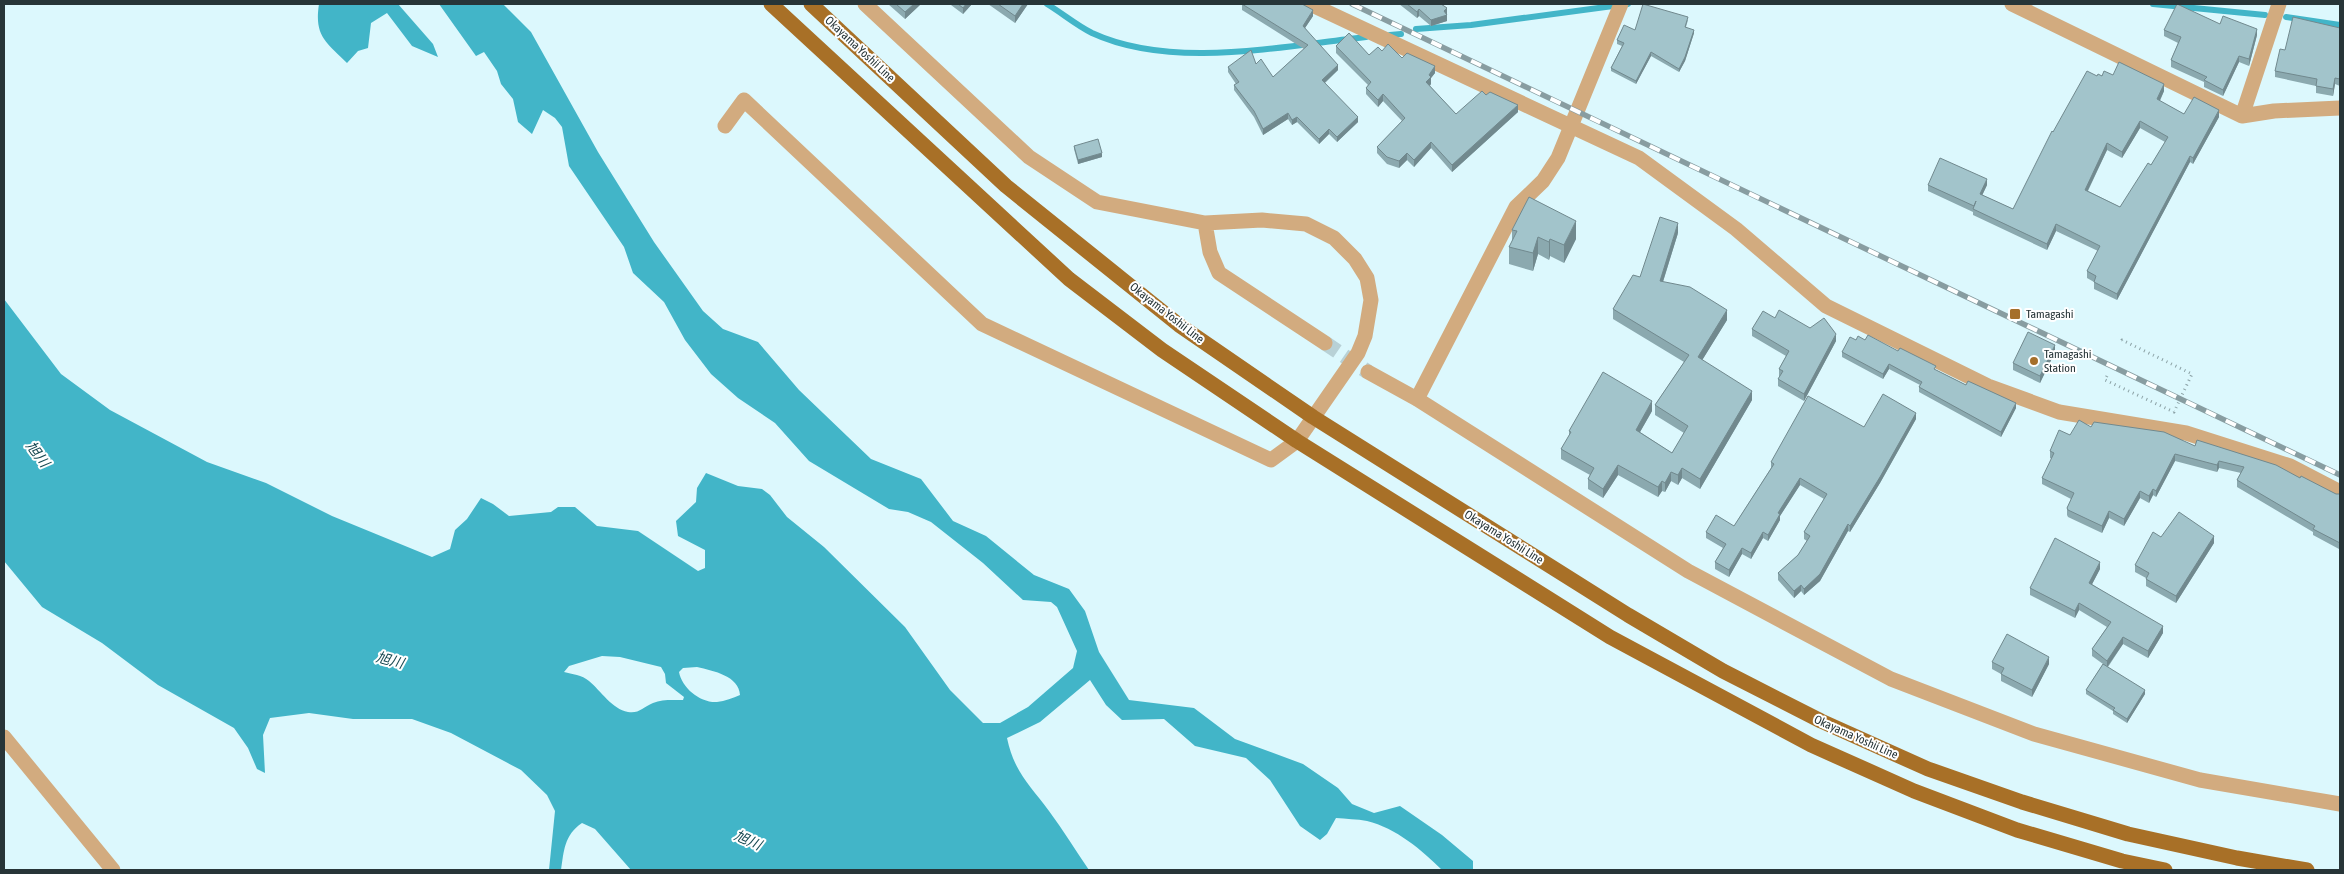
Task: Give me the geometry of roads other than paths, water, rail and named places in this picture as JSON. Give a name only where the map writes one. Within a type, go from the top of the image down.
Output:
[{"type":"main road","name":"Okayama Yoshii Line","points":[[771,4],[1069,279],[1162,350],[1297,441],[1610,637],[1811,746],[1914,791],[2017,830],[2122,861],[2165,870]]},
{"type":"main road","name":"Okayama Yoshii Line","points":[[811,4],[1006,186],[1180,325],[1313,417],[1628,615],[1723,671],[1821,722],[1928,769],[2128,834],[2237,858],[2306,870]]},
{"type":"street","points":[[725,126],[744,100],[982,324],[1271,460],[1297,441],[1358,353],[1365,336],[1372,300],[1367,278],[1355,258],[1334,238],[1306,224],[1262,220],[1205,223],[1097,202],[1029,157],[865,4]]},
{"type":"street","points":[[1310,4],[1639,158],[1736,229],[1826,306],[1988,386],[2059,412],[2186,432],[2290,466],[2340,492]]},
{"type":"street","points":[[2012,4],[2242,116],[2274,111],[2340,108]]},
{"type":"street","points":[[2242,116],[2279,4]]},
{"type":"street","points":[[1417,399],[1516,207],[1543,181],[1558,158],[1620,6]]},
{"type":"street","points":[[1205,223],[1210,252],[1219,273],[1325,343]]},
{"type":"street","points":[[1368,372],[1417,399],[1688,571],[1891,679],[2034,734],[2200,780],[2340,804]]},
{"type":"street","points":[[4,737],[113,870]]},
{"type":"water","points":[[319,4],[398,4],[433,44],[438,57],[412,46],[387,13],[371,23],[368,48],[358,51],[347,63],[323,38],[318,24]]},
{"type":"water","name":"旭川","points":[[439,4],[503,4],[531,32],[598,152],[654,242],[703,311],[723,329],[758,342],[799,390],[871,459],[921,479],[953,521],[986,536],[1034,575],[1069,589],[1085,611],[1099,652],[1129,700],[1194,708],[1235,739],[1303,764],[1338,788],[1352,804],[1374,813],[1400,806],[1442,835],[1473,861],[1473,870],[1442,870],[1398,834],[1367,821],[1336,818],[1327,834],[1320,840],[1300,826],[1270,780],[1246,758],[1195,746],[1164,719],[1122,720],[1106,705],[1090,680],[1040,722],[1007,738],[1018,769],[1089,870],[631,870],[595,829],[582,823],[568,838],[561,870],[549,870],[555,811],[547,795],[521,770],[451,733],[412,719],[353,719],[309,713],[270,718],[263,735],[265,773],[257,769],[248,748],[234,728],[158,685],[102,643],[42,607],[4,561],[4,299],[61,374],[110,410],[207,462],[266,483],[332,516],[432,557],[450,549],[455,530],[467,519],[481,498],[509,516],[551,512],[558,507],[575,507],[597,526],[638,531],[698,571],[705,568],[705,550],[678,536],[676,521],[696,502],[697,488],[706,473],[738,486],[762,489],[770,495],[787,517],[824,547],[905,627],[950,690],[983,723],[1000,723],[1028,707],[1073,668],[1077,651],[1057,607],[1051,602],[1023,600],[983,563],[931,522],[908,512],[889,509],[809,461],[775,423],[738,398],[711,374],[685,340],[664,302],[633,273],[624,247],[569,166],[562,127],[555,118],[543,110],[532,134],[518,122],[513,99],[501,84],[497,71],[484,52],[476,56]],"holes":[[[602,656],[620,657],[661,667],[665,674],[666,683],[684,697],[683,700],[660,701],[638,711],[628,712],[612,704],[586,679],[564,672],[569,666]],[[697,667],[724,675],[735,683],[740,695],[717,702],[711,702],[698,697],[684,684],[679,672],[683,668]]]},
{"type":"waterway","points":[[1047,4],[1092,33],[1123,44],[1157,50],[1192,53],[1228,52],[1366,37]]},
{"type":"waterway","points":[[1416,29],[1471,25],[1628,4]]},
{"type":"waterway","points":[[2153,4],[2265,15]]},
{"type":"waterway","points":[[2286,17],[2340,25]]},
{"type":"waterway","points":[[1390,35],[1401,34]]},
{"type":"tunnel","points":[[1325,343],[1368,372]]},
{"type":"railway","points":[[1352,4],[2340,475]]},
{"type":"place","name":"Tamagashi","points":[[2015,314]]},
{"type":"place","name":"Tamagashi Station","points":[[2034,361]]}]
